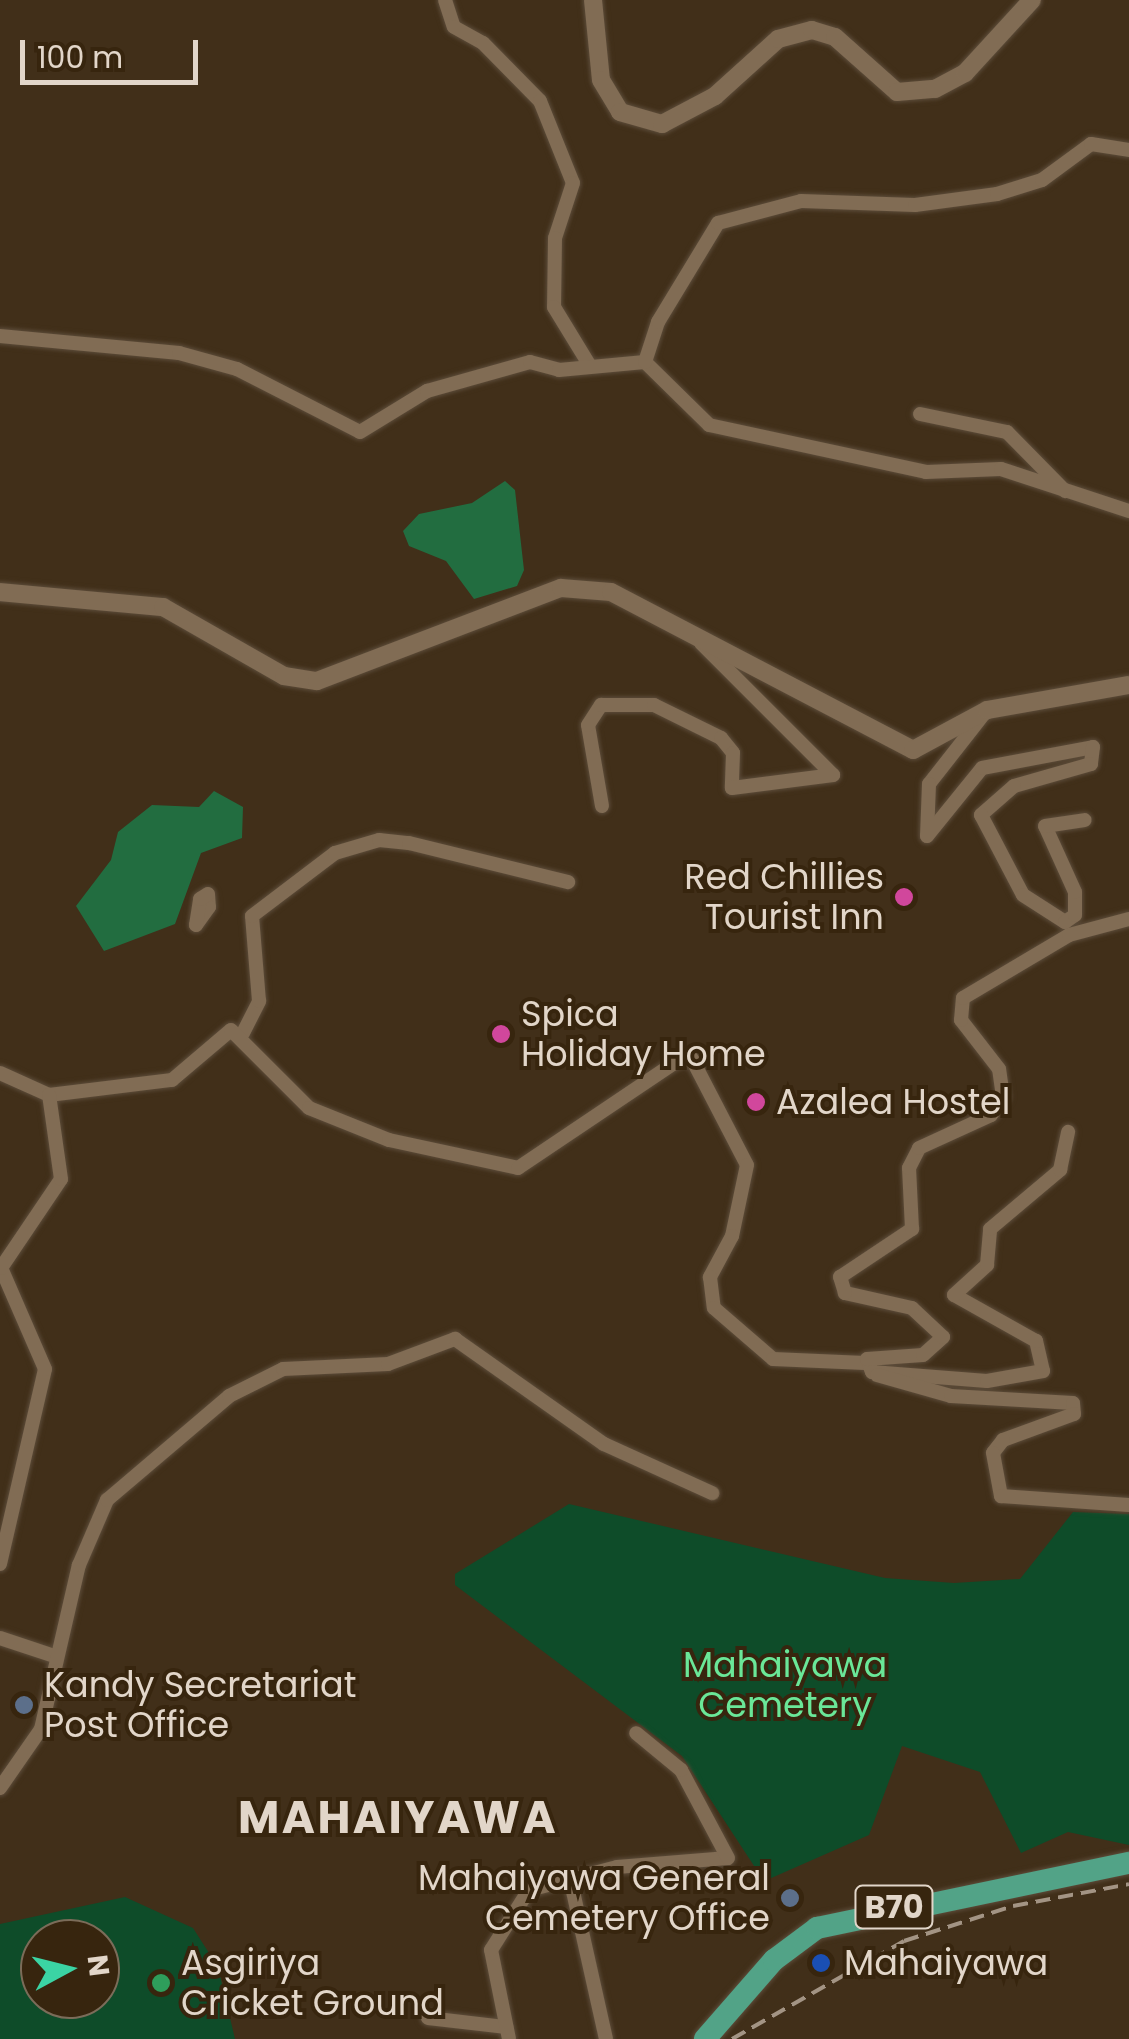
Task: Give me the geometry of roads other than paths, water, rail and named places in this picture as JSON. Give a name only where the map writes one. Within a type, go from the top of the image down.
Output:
[{"type":"main road","name":"B70","points":[[705,2039],[774,1960],[817,1928],[1129,1863]]},
{"type":"street","points":[[445,0],[454,28],[483,43],[540,101],[573,183],[555,238],[554,308],[590,366]]},
{"type":"street","points":[[593,0],[601,80],[620,112],[662,124],[715,96],[778,39],[812,30],[835,37],[897,92],[934,89],[965,73],[1032,0]]},
{"type":"street","points":[[645,362],[658,322],[718,224],[801,200],[915,205],[997,194],[1042,180],[1091,144],[1129,150]]},
{"type":"street","points":[[0,336],[179,353],[237,369],[360,432],[428,391],[530,362],[590,366],[645,362],[709,425],[926,472],[1002,469],[1069,495],[1129,511]]},
{"type":"street","points":[[920,414],[1007,432],[1069,495]]},
{"type":"street","points":[[0,592],[163,607],[284,676],[317,682],[561,588],[612,592],[913,750],[987,710],[1068,689],[1129,685]]},
{"type":"street","points":[[602,806],[588,725],[602,705],[654,704],[722,738],[734,753],[732,788],[833,775],[697,638]]},
{"type":"street","points":[[987,710],[929,784],[928,836],[982,768],[1093,747],[1092,764],[1014,786],[981,815],[1023,895],[1065,922],[1075,915],[1075,892],[1046,826],[1085,820]]},
{"type":"street","points":[[242,1033],[259,1001],[252,916],[335,853],[379,840],[408,843],[568,882]]},
{"type":"street","points":[[868,1368],[923,1355],[943,1338],[912,1308],[844,1293],[840,1277],[912,1229],[909,1168],[919,1148],[1000,1106],[1000,1069],[961,1020],[963,998],[1070,934],[1129,919]]},
{"type":"street","points":[[0,1073],[49,1096],[172,1080],[218,1032],[242,1033],[309,1108],[496,1168],[539,1160],[677,1060],[692,1060],[747,1165],[732,1236],[710,1277],[714,1308],[774,1359],[987,1381],[1043,1371],[1036,1341],[954,1295],[987,1264],[990,1229],[1060,1170],[1068,1132]]},
{"type":"street","points":[[0,1564],[46,1369],[2,1268],[61,1180],[49,1096]]},
{"type":"street","points":[[0,1788],[41,1729],[90,1526],[106,1500],[229,1396],[283,1369],[388,1364],[455,1339],[604,1444],[712,1493]]},
{"type":"street","points":[[868,1368],[951,1396],[1080,1408],[1003,1440],[994,1453],[1001,1496],[1129,1506]]},
{"type":"street","points":[[0,1638],[57,1657]]},
{"type":"street","points":[[428,2018],[507,2033],[490,1969],[496,1931],[529,1890],[570,1878],[728,1858],[681,1770],[636,1733]]},
{"type":"street","points":[[570,1878],[606,2039]]},
{"type":"railway","points":[[732,2039],[904,1941],[1013,1906],[1129,1884]]},
{"type":"place","name":"Red Chillies Tourist Inn","points":[[904,897]]},
{"type":"place","name":"Spica Holiday Home","points":[[501,1034]]},
{"type":"place","name":"Azalea Hostel","points":[[756,1102]]},
{"type":"place","name":"Kandy Secretariat Post Office","points":[[24,1705]]},
{"type":"place","name":"Mahaiyawa General Cemetery Office","points":[[790,1898]]},
{"type":"place","name":"Mahaiyawa","points":[[821,1963]]},
{"type":"place","name":"Asgiriya Cricket Ground","points":[[161,1983]]},
{"type":"district","name":"MAHAIYAWA","points":[[398,1818]]},
{"type":"park label","name":"Mahaiyawa Cemetery","points":[[785,1685]]}]
